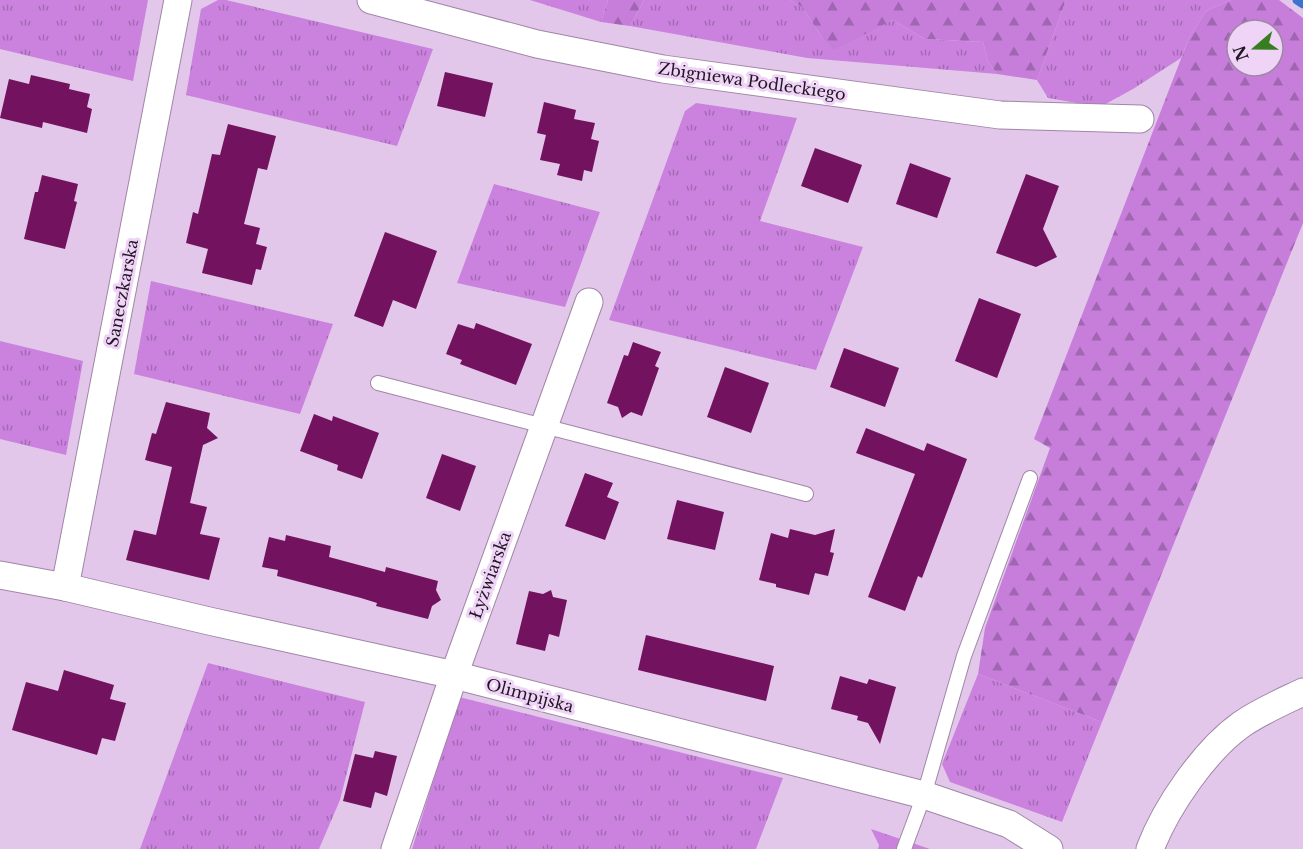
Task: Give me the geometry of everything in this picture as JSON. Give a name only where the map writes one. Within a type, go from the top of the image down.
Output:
[{"type":"street","name":"Saneczkarska","points":[[65,587],[178,0]]},
{"type":"street","name":"Zbigniewa Podleckiego","points":[[371,0],[537,44],[663,69],[1000,115],[1140,119]]},
{"type":"street","name":"Łyżwiarska","points":[[395,849],[454,675],[589,302]]},
{"type":"street","name":"Olimpijska","points":[[0,574],[454,675],[924,795],[1009,824],[1049,849]]},
{"type":"street","points":[[1150,849],[1155,834],[1179,793],[1212,752],[1240,725],[1270,706],[1303,692]]},
{"type":"lane","points":[[378,383],[806,494]]},
{"type":"lane","points":[[904,849],[924,795],[964,656],[1030,478]]},
{"type":"green space","points":[[0,0],[148,0],[133,81],[0,49]]},
{"type":"green space","points":[[218,0],[433,49],[397,146],[186,95],[201,9]]},
{"type":"green space","points":[[530,0],[608,0],[601,22]]},
{"type":"green space","points":[[608,0],[644,0],[630,26],[601,22]]},
{"type":"green space","points":[[644,0],[790,0],[802,7],[822,37],[868,31],[893,20],[925,39],[983,42],[988,61],[997,74],[807,58],[630,26]]},
{"type":"green space","points":[[790,0],[1066,0],[1037,80],[997,74],[988,61],[983,42],[925,39],[893,20],[834,50],[822,37],[802,7]]},
{"type":"green space","points":[[1066,0],[1231,0],[1206,11],[1189,38],[1181,58],[1100,107],[1048,98],[1037,80]]},
{"type":"green space","points":[[1231,0],[1279,0],[1303,18],[1303,223],[1102,722],[978,674],[985,628],[1050,448],[1034,439],[1189,38],[1206,11]]},
{"type":"green space","points":[[696,103],[797,118],[760,221],[863,247],[816,370],[609,320],[685,111]]},
{"type":"green space","points":[[494,184],[600,212],[565,307],[457,283]]},
{"type":"green space","points":[[151,281],[333,324],[300,414],[134,374]]},
{"type":"green space","points":[[0,341],[83,361],[66,455],[0,439]]},
{"type":"green space","points":[[208,663],[365,702],[340,800],[319,849],[140,849]]},
{"type":"green space","points":[[978,674],[1102,722],[1062,822],[950,782],[942,764]]},
{"type":"green space","points":[[459,697],[783,778],[756,849],[412,849]]},
{"type":"green space","points":[[871,829],[930,849],[878,849],[879,845]]},
{"type":"building","points":[[445,72],[493,83],[485,117],[437,106]]},
{"type":"building","points":[[31,75],[70,84],[69,89],[90,94],[87,107],[92,109],[87,133],[43,122],[42,128],[0,118],[9,79],[29,84]]},
{"type":"building","points":[[544,102],[576,110],[574,119],[595,123],[591,139],[599,141],[592,172],[584,170],[582,181],[557,175],[560,164],[540,160],[546,135],[537,133]]},
{"type":"building","points":[[228,124],[276,136],[267,170],[258,168],[244,224],[260,228],[256,244],[267,247],[261,270],[256,269],[252,285],[202,273],[208,249],[186,243],[193,212],[198,214],[212,154],[220,155]]},
{"type":"building","points":[[815,148],[862,165],[848,203],[801,186]]},
{"type":"building","points":[[910,163],[951,178],[937,218],[896,204]]},
{"type":"building","points":[[1026,174],[1059,186],[1043,229],[1057,257],[1036,267],[996,253]]},
{"type":"building","points":[[42,175],[78,184],[74,201],[77,202],[65,249],[24,239],[35,192],[38,192]]},
{"type":"building","points":[[385,232],[437,251],[416,309],[393,300],[383,327],[354,316]]},
{"type":"building","points":[[979,298],[1021,314],[997,378],[955,361]]},
{"type":"building","points":[[476,323],[532,344],[516,385],[460,364],[462,360],[446,354],[458,324],[474,329]]},
{"type":"building","points":[[633,342],[661,352],[655,366],[659,368],[642,416],[631,412],[622,418],[618,407],[607,403],[624,355],[628,356]]},
{"type":"building","points":[[844,348],[899,368],[885,407],[830,387]]},
{"type":"building","points":[[725,367],[769,383],[751,433],[707,417]]},
{"type":"building","points":[[166,402],[210,413],[207,428],[218,438],[203,445],[190,503],[207,507],[200,534],[220,538],[209,580],[126,560],[134,530],[156,535],[172,467],[145,460],[152,433],[156,434]]},
{"type":"building","points":[[314,414],[332,421],[333,416],[379,433],[362,479],[337,470],[338,465],[300,451]]},
{"type":"building","points":[[866,428],[924,451],[927,443],[967,459],[922,578],[918,576],[905,611],[868,597],[915,474],[856,453]]},
{"type":"building","points":[[442,454],[476,466],[460,511],[426,498]]},
{"type":"building","points":[[585,473],[613,483],[607,497],[619,502],[605,540],[565,526]]},
{"type":"building","points":[[677,500],[724,512],[715,550],[667,539]]},
{"type":"building","points":[[790,529],[815,535],[835,529],[830,552],[834,553],[828,576],[815,573],[809,595],[776,587],[776,584],[759,580],[771,533],[788,538]]},
{"type":"building","points":[[286,535],[331,546],[329,557],[385,572],[386,567],[438,581],[436,590],[441,600],[432,606],[428,619],[376,606],[377,603],[361,598],[277,576],[278,570],[262,567],[269,537],[285,541]]},
{"type":"building","points":[[551,590],[553,597],[567,600],[559,637],[549,634],[545,651],[516,644],[529,591],[543,594]]},
{"type":"building","points":[[646,635],[774,666],[766,701],[638,670]]},
{"type":"building","points":[[64,670],[114,685],[110,699],[126,703],[115,741],[102,738],[97,755],[12,730],[26,682],[58,691]]},
{"type":"building","points":[[840,676],[867,684],[869,679],[896,687],[880,744],[868,723],[857,720],[858,716],[831,709]]},
{"type":"building","points":[[375,751],[397,756],[387,796],[375,792],[371,808],[343,801],[355,754],[373,758]]},
{"type":"waterway","points":[[1297,0],[1303,4]]}]
